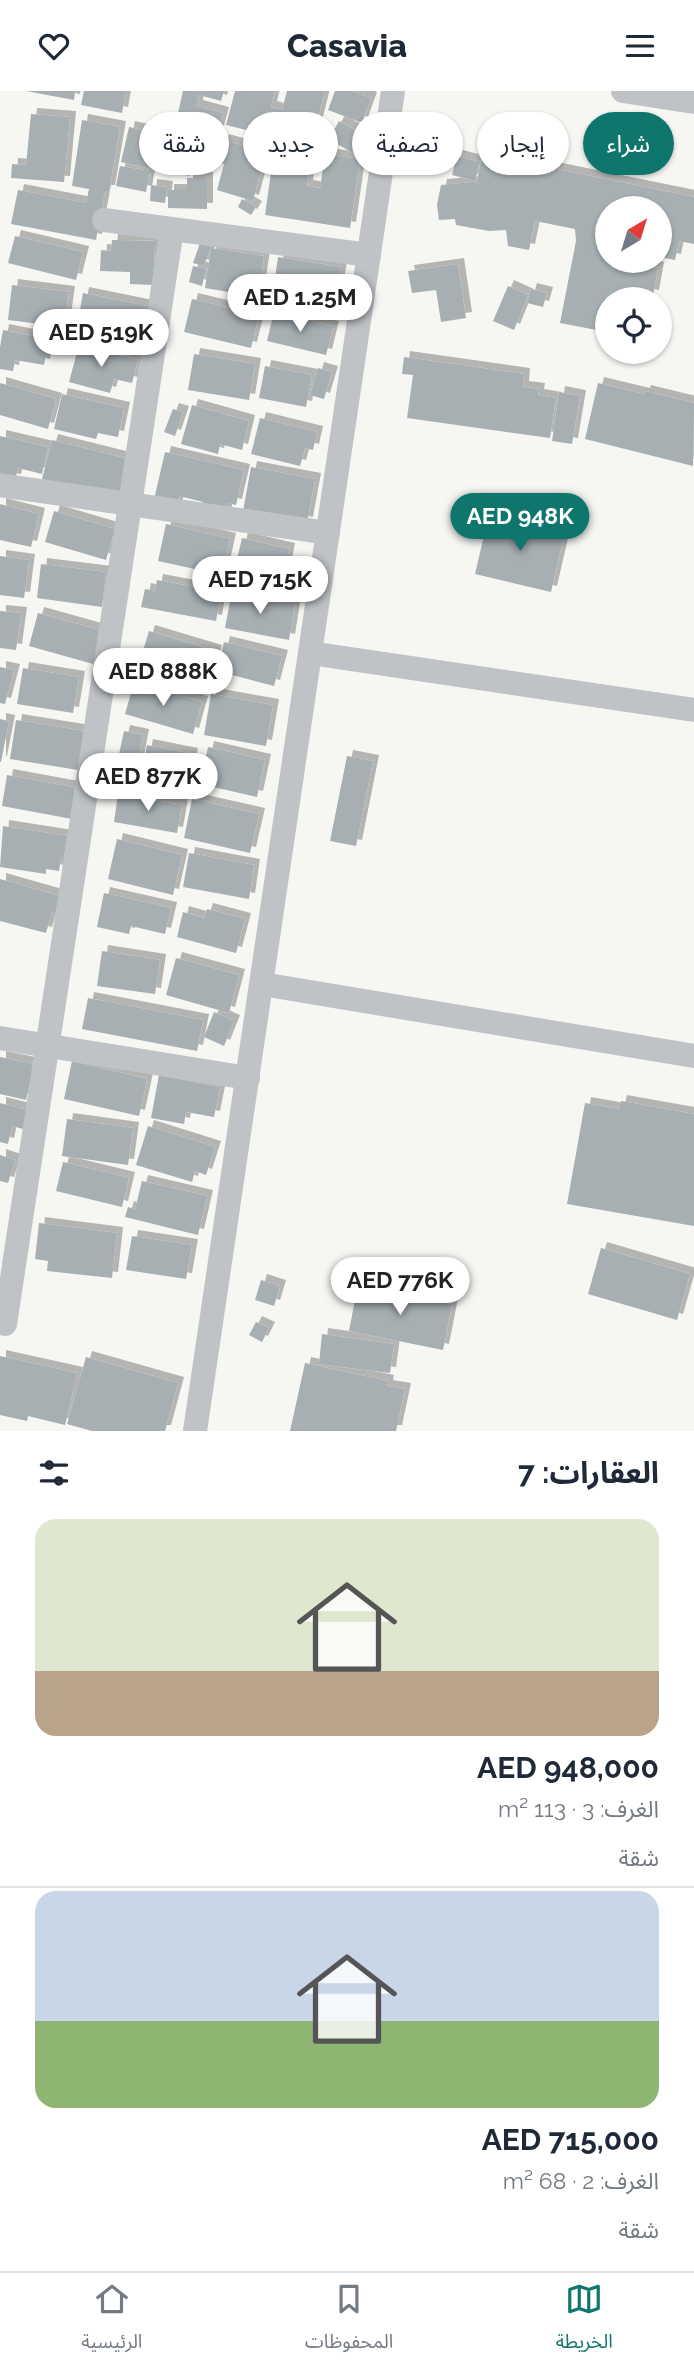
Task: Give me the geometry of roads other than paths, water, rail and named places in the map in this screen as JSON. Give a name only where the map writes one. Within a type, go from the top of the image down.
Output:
[{"type":"street","points":[[195,1431],[393,91]]},
{"type":"street","points":[[623,91],[694,102]]},
{"type":"street","points":[[104,220],[369,255]]},
{"type":"street","points":[[5,1324],[172,229]]},
{"type":"street","points":[[0,485],[328,533]]},
{"type":"street","points":[[310,653],[694,710]]},
{"type":"street","points":[[262,984],[694,1055]]},
{"type":"street","points":[[0,1038],[248,1078]]}]
